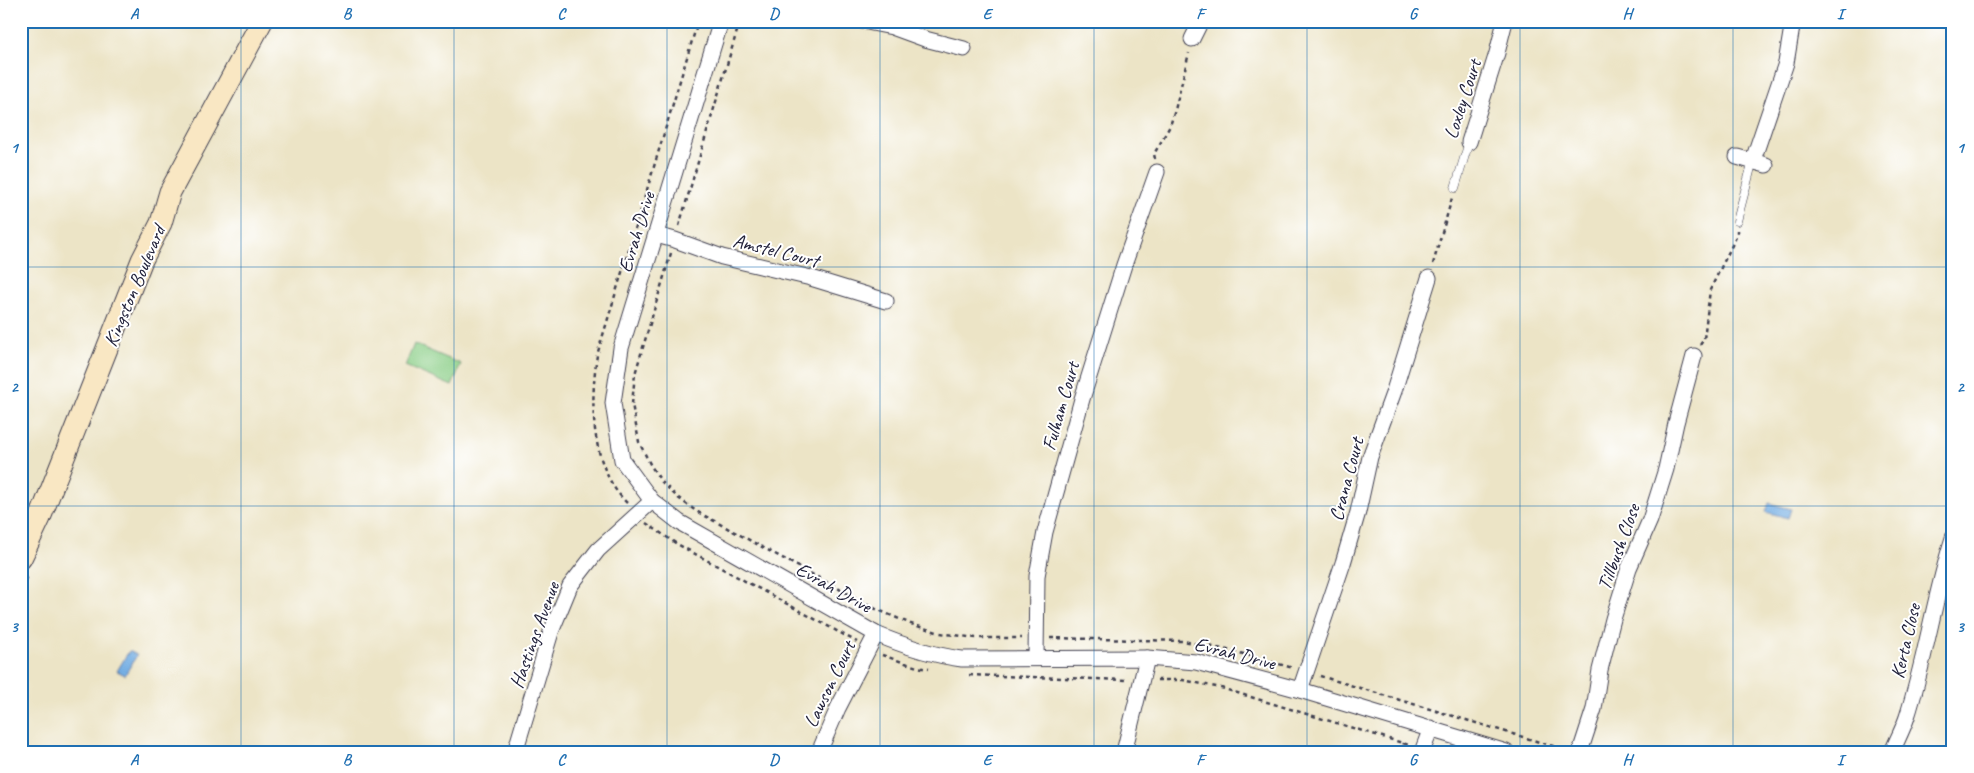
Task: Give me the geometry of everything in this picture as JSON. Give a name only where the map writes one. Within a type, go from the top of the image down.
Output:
[{"type":"street","name":"Kingston Boulevard","points":[[21,558],[40,518],[142,260],[161,224],[170,192],[262,21]]},
{"type":"street","name":"Evrah Drive","points":[[720,21],[656,236],[620,348],[613,403],[622,460],[652,500],[678,522],[876,634],[906,646],[947,657],[962,658],[1147,658],[1196,662],[1431,728],[1506,752]]},
{"type":"street","points":[[862,21],[892,26],[925,39],[964,49]]},
{"type":"street","points":[[1192,39],[1201,21]]},
{"type":"street","name":"Loxley Court","points":[[1469,142],[1505,21]]},
{"type":"street","points":[[1737,157],[1759,163],[1786,63],[1794,21]]},
{"type":"street","name":"Fulham Court","points":[[1036,657],[1037,576],[1045,532],[1082,399],[1124,265],[1157,172]]},
{"type":"street","name":"Amstel Court","points":[[656,236],[675,240],[722,257],[811,278],[886,301]]},
{"type":"street","name":"Crana Court","points":[[1300,690],[1343,563],[1358,512],[1370,457],[1394,391],[1429,278]]},
{"type":"street","name":"Tillbush Close","points":[[1580,752],[1594,709],[1600,670],[1613,619],[1629,568],[1650,520],[1666,469],[1694,356]]},
{"type":"street","name":"Hastings Avenue","points":[[515,752],[551,632],[570,586],[598,550],[652,500]]},
{"type":"street","name":"Kerta Close","points":[[1892,752],[1907,718],[1922,663],[1942,570],[1953,538]]},
{"type":"street","name":"Lawson Court","points":[[819,752],[838,708],[876,634]]},
{"type":"street","points":[[1124,752],[1147,658]]},
{"type":"street","points":[[1423,751],[1431,728]]},
{"type":"lane","name":"Loxley Court","points":[[1455,188],[1469,142]]},
{"type":"lane","points":[[1738,221],[1759,163]]},
{"type":"path","points":[[698,21],[597,355],[592,386],[592,415],[599,453],[615,492],[648,526],[676,544],[869,649],[889,658],[934,670]]},
{"type":"path","points":[[740,21],[635,374],[632,404],[640,442],[651,466],[661,481],[677,497],[696,511],[876,609],[911,624],[940,633],[976,638],[1183,640],[1233,651],[1306,672],[1572,752]]},
{"type":"path","points":[[1157,172],[1154,154],[1170,126],[1176,110],[1192,39]]},
{"type":"path","points":[[1429,278],[1455,188]]},
{"type":"path","points":[[1694,356],[1704,339],[1710,290],[1737,235],[1738,221]]},
{"type":"path","points":[[968,675],[1183,680],[1221,688],[1423,751]]},
{"type":"path","points":[[1400,752],[1402,743]]},
{"type":"green space","points":[[414,344],[461,364],[452,386],[405,366]]},
{"type":"water","points":[[1769,503],[1791,509],[1788,518],[1766,512]]},
{"type":"water","points":[[129,651],[137,655],[125,675],[117,671]]}]
